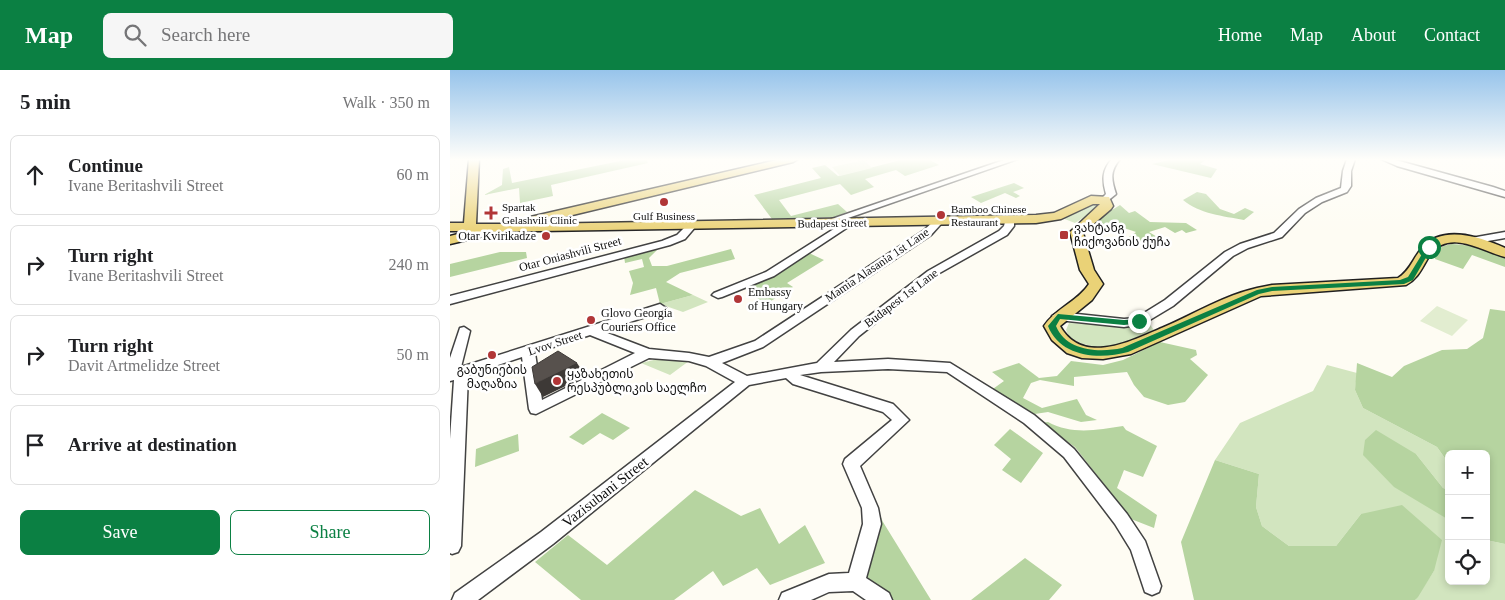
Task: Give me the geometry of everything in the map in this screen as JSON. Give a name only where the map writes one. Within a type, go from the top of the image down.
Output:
[{"type":"main road","points":[[450,227],[461,234],[470,184]]},
{"type":"main road","points":[[499,228],[686,184]]},
{"type":"main road","points":[[615,226],[623,199]]},
{"type":"main road","name":"Budapest Street","points":[[461,234],[499,228],[1009,220],[1057,216],[1091,200],[1105,200]]},
{"type":"main road","points":[[1105,200],[1108,203],[1103,211],[1076,232],[1087,270],[1096,284],[1090,296],[1058,316],[1052,326],[1061,341],[1079,351],[1107,354],[1125,350],[1257,292],[1272,289],[1401,282],[1410,278],[1429,247],[1437,241],[1445,239],[1471,241],[1505,253]]},
{"type":"street","points":[[825,223],[939,184]]},
{"type":"street","points":[[1105,200],[1111,194],[1108,184]]},
{"type":"street","points":[[1058,316],[1124,323],[1139,321],[1169,303],[1229,254],[1244,246],[1278,235],[1302,210],[1319,200],[1344,190],[1347,184]]},
{"type":"street","points":[[1476,184],[1505,194]]},
{"type":"street","name":"Budapest 1st Lane","points":[[821,367],[855,333],[932,272],[1003,233],[1009,226],[1009,220]]},
{"type":"street","name":"Mamia Alasania 1st Lane","points":[[710,362],[759,344],[927,234],[938,222]]},
{"type":"street","points":[[718,296],[770,274],[848,223]]},
{"type":"street","name":"Otar Oniashvili Street","points":[[450,300],[666,243],[681,237],[692,225]]},
{"type":"street","points":[[1471,241],[1505,235]]},
{"type":"street","name":"Lvov Street","points":[[454,375],[660,308]]},
{"type":"street","points":[[452,546],[454,375],[464,330]]},
{"type":"street","points":[[591,331],[647,353],[689,357],[710,362],[745,381],[821,367],[888,364],[950,368],[1029,419],[1069,453],[1121,518],[1139,547],[1152,586]]},
{"type":"street","points":[[528,351],[536,409],[647,353]]},
{"type":"street","points":[[790,374],[798,381],[888,408],[900,416],[902,420],[851,464],[870,508],[872,524],[856,582]]},
{"type":"street","name":"Vazisubani Street","points":[[462,600],[547,538],[745,381]]},
{"type":"street","points":[[789,600],[829,583],[856,582],[882,600]]},
{"type":"green space","points":[[557,184],[551,185],[553,196],[520,203],[519,188],[484,195],[502,185]]},
{"type":"green space","points":[[798,184],[870,184],[874,187],[851,195],[840,184],[779,200],[791,216],[838,204],[847,212],[835,217],[772,219],[754,195]]},
{"type":"green space","points":[[1012,184],[1024,188],[1013,192],[1020,196],[1016,198],[1005,193],[981,203],[971,197]]},
{"type":"green space","points":[[1197,192],[1206,194],[1220,209],[1234,214],[1245,208],[1254,212],[1244,220],[1220,216],[1190,205],[1183,200]]},
{"type":"green space","points":[[1095,204],[1100,207],[1075,223],[1062,218]]},
{"type":"green space","points":[[1120,205],[1129,213],[1135,211],[1150,222],[1186,223],[1197,230],[1186,233],[1182,230],[1175,233],[1165,227],[1149,232],[1162,240],[1136,245],[1120,243],[1136,232],[1121,227],[1114,231],[1093,222]]},
{"type":"green space","points":[[1452,244],[1479,248],[1499,255],[1505,258],[1505,267],[1472,255],[1463,269],[1435,259],[1440,248]]},
{"type":"green space","points":[[661,246],[649,258],[652,266],[667,266],[731,249],[735,259],[680,273],[666,282],[693,295],[660,304],[656,288],[630,295],[633,283],[629,271],[644,267],[642,259],[625,263],[624,256]]},
{"type":"green space","points":[[500,252],[526,252],[527,258],[450,277],[450,264]]},
{"type":"green space","points":[[809,253],[824,260],[787,283],[793,287],[771,301],[761,304],[751,287]]},
{"type":"green space","points":[[693,295],[708,302],[683,312],[660,304]]},
{"type":"green space","points":[[1437,306],[1468,320],[1452,336],[1420,321]]},
{"type":"green space","points":[[1490,309],[1505,311],[1505,544],[1490,541],[1490,450],[1445,450],[1445,458],[1437,447],[1363,408],[1355,390],[1357,363],[1392,377],[1404,366],[1442,350],[1467,349],[1483,338]]},
{"type":"green space","points":[[1148,322],[1154,330],[1122,343],[1104,347],[1083,344],[1070,339],[1066,330],[1069,323],[1136,327]]},
{"type":"green space","points":[[1160,342],[1196,350],[1197,355],[1190,359],[1208,375],[1185,402],[1168,405],[1144,397],[1134,385],[1127,372],[1074,377],[1074,386],[1040,380],[1031,383],[1023,398],[1042,408],[1077,399],[1086,415],[1097,420],[1081,422],[1048,412],[1028,415],[990,391],[1004,381],[992,372],[1019,363],[1039,378],[1057,376],[1071,361],[1103,365],[1123,360]]},
{"type":"green space","points":[[658,359],[689,361],[670,375],[641,363]]},
{"type":"green space","points":[[1327,365],[1357,373],[1355,390],[1363,408],[1437,447],[1445,458],[1445,489],[1416,454],[1426,504],[1445,517],[1445,585],[1490,585],[1490,541],[1505,544],[1505,600],[1415,600],[1434,571],[1361,514],[1336,546],[1289,546],[1262,526],[1256,507],[1259,474],[1215,460],[1240,423],[1313,391]]},
{"type":"green space","points":[[602,413],[630,428],[613,440],[600,433],[583,445],[569,437]]},
{"type":"green space","points":[[1048,422],[1066,429],[1075,430],[1094,430],[1123,426],[1126,430],[1157,446],[1143,477],[1124,470],[1117,488],[1157,515],[1154,528],[1131,519],[1075,447],[1041,423]]},
{"type":"green space","points":[[1010,429],[1043,453],[1021,483],[1002,470],[1011,459],[994,445]]},
{"type":"green space","points":[[1376,430],[1416,454],[1445,489],[1445,518],[1394,487],[1363,455],[1365,440]]},
{"type":"green space","points":[[518,434],[519,451],[475,467],[476,449]]},
{"type":"green space","points":[[1215,460],[1259,474],[1256,507],[1262,526],[1289,546],[1336,546],[1361,514],[1402,505],[1442,540],[1434,571],[1415,600],[1194,600],[1181,542]]},
{"type":"green space","points":[[695,490],[741,516],[760,508],[779,544],[805,525],[825,563],[770,585],[757,568],[723,586],[713,571],[674,600],[581,600],[535,562],[568,535],[607,565]]},
{"type":"green space","points":[[879,513],[931,600],[886,600],[867,578]]},
{"type":"green space","points":[[1025,558],[1062,585],[1049,600],[971,600]]},
{"type":"building","points":[[558,351],[577,363],[535,384],[532,367]]},
{"type":"place","name":"Gulf Business","points":[[664,202]]},
{"type":"place","name":"Spartak Gelashvili Clinic","points":[[491,213]]},
{"type":"place","name":"Bamboo Chinese Restaurant","points":[[941,215]]},
{"type":"place","name":"ვახტანგ ჩიქოვანის ქუჩა","points":[[1064,235]]},
{"type":"place","name":"Otar Kvirikadze","points":[[546,236]]},
{"type":"place","name":"Embassy of Hungary","points":[[738,299]]},
{"type":"place","name":"Glovo Georgia Couriers Office","points":[[591,320]]},
{"type":"place","name":"გაბუნიების მაღაზია","points":[[492,355]]},
{"type":"place","name":"ყაზახეთის რესპუბლიკის საელჩო","points":[[557,381]]},
{"type":"route","points":[[1139,321],[1124,323],[1058,316],[1052,326],[1056,335],[1070,348],[1079,351],[1107,354],[1125,350],[1257,292],[1272,289],[1331,288],[1401,282],[1410,278],[1415,272],[1429,247]]}]
